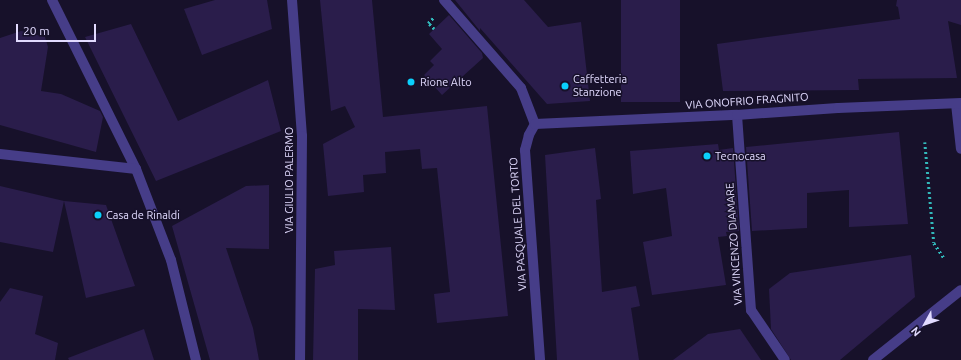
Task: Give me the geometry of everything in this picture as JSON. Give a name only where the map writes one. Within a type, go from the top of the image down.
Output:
[{"type":"street","points":[[52,0],[136,169],[171,260],[196,360]]},
{"type":"street","name":"VIA GIULIO PALERMO","points":[[292,0],[302,136],[300,360]]},
{"type":"street","points":[[444,0],[521,88],[535,124]]},
{"type":"street","points":[[958,104],[961,149]]},
{"type":"street","name":"VIA ONOFRIO FRAGNITO","points":[[535,124],[737,115],[838,108],[958,104]]},
{"type":"street","name":"VIA VINCENZO DIAMARE","points":[[737,115],[751,310],[785,360]]},
{"type":"street","name":"VIA PASQUALE DEL TORTO","points":[[535,124],[529,135],[525,150],[540,360]]},
{"type":"street","points":[[0,154],[136,169]]},
{"type":"street","points":[[873,360],[961,290]]},
{"type":"path","points":[[434,29],[428,23],[439,13]]},
{"type":"path","points":[[925,142],[934,243],[944,258]]},
{"type":"building","points":[[215,0],[267,0],[272,29],[202,55],[184,9]]},
{"type":"building","points":[[320,0],[372,0],[383,117],[487,106],[508,316],[437,323],[434,294],[450,292],[437,168],[422,169],[420,149],[385,152],[386,173],[363,175],[364,192],[328,196],[323,144],[355,127],[345,106],[331,111]]},
{"type":"building","points":[[455,0],[524,0],[548,27],[581,22],[590,101],[547,104],[480,28],[480,31]]},
{"type":"building","points":[[621,0],[680,0],[680,102],[621,102]]},
{"type":"building","points":[[897,0],[961,0],[961,25],[948,21],[957,78],[858,79],[859,90],[723,91],[717,44],[900,19],[898,7],[896,6]]},
{"type":"building","points":[[449,15],[482,53],[483,58],[442,95],[424,75],[434,65],[430,61],[442,49],[429,34]]},
{"type":"building","points":[[131,24],[178,121],[268,80],[281,131],[156,181],[85,37]]},
{"type":"building","points":[[21,31],[45,37],[48,47],[41,91],[61,94],[100,111],[103,117],[96,152],[0,125],[0,38]]},
{"type":"building","points":[[899,132],[908,224],[849,227],[849,190],[807,193],[807,228],[752,231],[746,147]]},
{"type":"building","points":[[718,144],[719,150],[733,148],[739,231],[726,232],[727,236],[718,237],[726,285],[652,295],[643,242],[672,236],[666,188],[633,194],[630,151]]},
{"type":"building","points":[[595,148],[601,199],[596,200],[602,292],[636,286],[640,306],[631,308],[639,360],[557,360],[545,155]]},
{"type":"building","points":[[269,185],[269,249],[226,248],[253,328],[259,360],[210,360],[172,226],[246,186]]},
{"type":"building","points":[[0,186],[64,201],[53,252],[0,242]]},
{"type":"building","points":[[64,201],[106,205],[135,286],[86,298]]},
{"type":"building","points":[[391,247],[395,310],[358,309],[358,360],[313,360],[315,269],[335,265],[334,251]]},
{"type":"building","points":[[911,255],[915,297],[840,360],[791,360],[771,329],[769,289],[790,273]]},
{"type":"building","points":[[10,288],[43,296],[35,334],[58,343],[55,360],[0,360],[0,302]]},
{"type":"building","points":[[144,329],[154,360],[69,360],[68,358]]},
{"type":"building","points":[[740,329],[761,360],[673,360],[708,334]]},
{"type":"place","name":"Rione Alto","points":[[411,82]]},
{"type":"place","name":"Caffetteria Stanzione","points":[[565,86]]},
{"type":"place","name":"Tecnocasa","points":[[707,156]]},
{"type":"place","name":"Casa de Rinaldi","points":[[98,215]]}]
